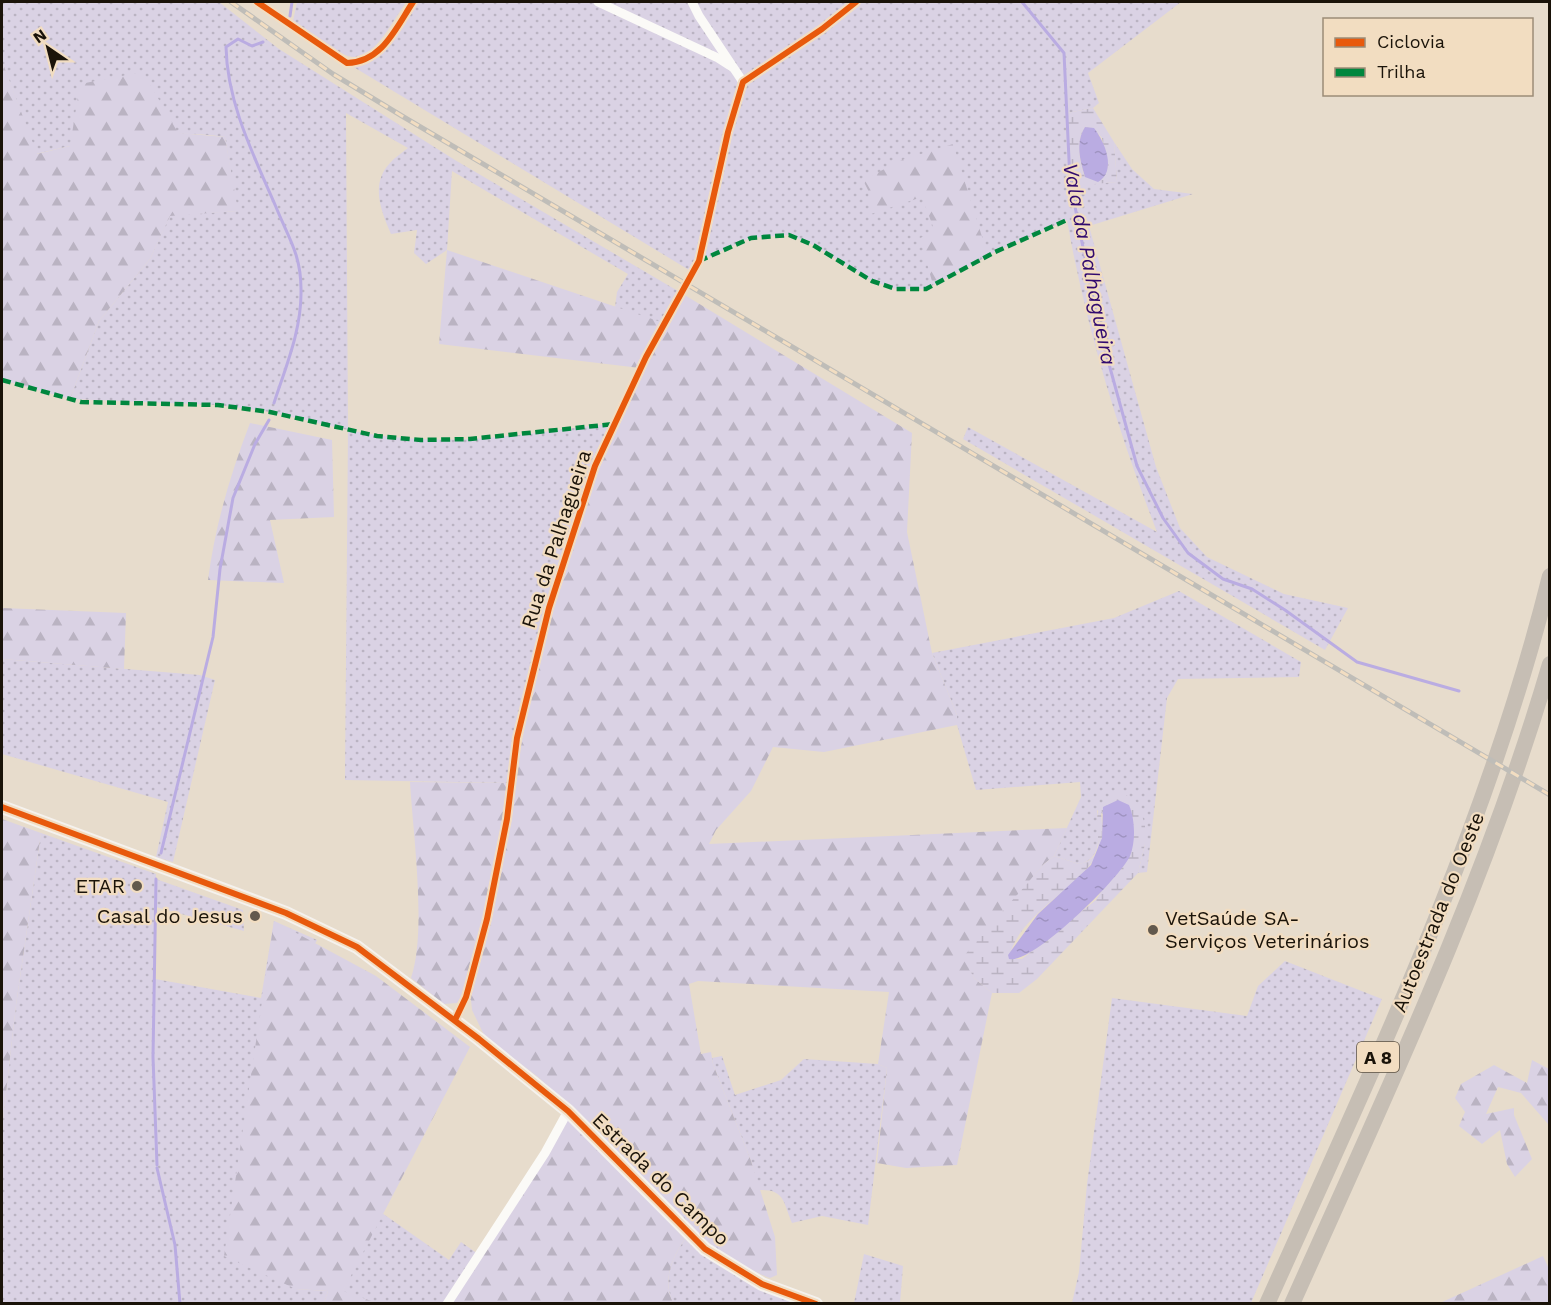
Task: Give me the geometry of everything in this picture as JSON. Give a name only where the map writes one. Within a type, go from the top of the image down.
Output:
[{"type":"highway","name":"Autoestrada do Oeste","points":[[1267,1304],[1398,1011],[1480,807],[1509,720],[1550,576]]},
{"type":"highway","name":"Autoestrada do Oeste","points":[[1292,1304],[1422,1013],[1502,815],[1550,664]]},
{"type":"street","points":[[257,2],[346,63],[361,63],[372,57],[387,40],[413,2]]},
{"type":"street","points":[[598,2],[718,58],[732,67]]},
{"type":"street","points":[[692,2],[743,82],[822,29],[856,2]]},
{"type":"street","name":"Rua da Palhagueira","points":[[455,1020],[465,997],[487,919],[507,819],[517,738],[549,608],[595,466],[646,357],[699,261],[728,132],[743,82]]},
{"type":"street","name":"Estrada do Campo","points":[[2,807],[311,924],[357,947],[455,1020],[568,1111],[705,1249],[755,1281],[816,1304]]},
{"type":"street","points":[[447,1304],[545,1153],[568,1111]]},
{"type":"green space","points":[[2,2],[219,2],[279,49],[455,160],[683,294],[664,324],[615,307],[617,292],[628,274],[452,171],[447,250],[426,264],[414,253],[417,230],[391,234],[379,198],[380,180],[384,171],[408,148],[346,113],[348,430],[270,412],[218,405],[70,399],[99,321],[150,259],[170,215],[237,211],[225,137],[179,134],[130,136],[36,154],[2,61]]},
{"type":"green space","points":[[297,2],[406,2],[379,42],[368,53],[358,57],[347,56],[333,49],[293,21]]},
{"type":"green space","points":[[413,2],[598,2],[730,66],[692,2],[1181,2],[1088,73],[1099,103],[1093,108],[1067,113],[1071,185],[1117,182],[1114,142],[1132,169],[1154,189],[1193,194],[1089,226],[1156,467],[1180,528],[1207,557],[1284,594],[1348,608],[1325,650],[963,439],[968,427],[1157,532],[1104,379],[1067,220],[995,252],[926,289],[896,289],[872,281],[813,245],[789,235],[750,238],[700,261],[694,273],[347,63],[373,57]]},
{"type":"green space","points":[[606,2],[688,2],[720,55]]},
{"type":"green space","points":[[2,61],[37,154],[70,146],[80,84],[143,72],[178,133],[225,137],[238,211],[170,216],[150,259],[99,321],[70,399],[2,380]]},
{"type":"green space","points":[[1093,108],[1114,142],[1117,182],[1071,186],[1067,113]],"holes":[[[1085,127],[1094,129],[1102,138],[1108,168],[1085,177],[1080,158],[1080,139]]]},
{"type":"green space","points":[[953,144],[988,256],[933,285],[920,238],[935,232],[922,197],[871,214],[868,190],[863,180],[902,160]]},
{"type":"green space","points":[[447,250],[664,323],[683,294],[912,433],[907,532],[932,653],[957,715],[957,725],[824,752],[773,747],[751,791],[716,830],[709,844],[1067,828],[1054,856],[1044,864],[1009,906],[968,964],[974,978],[992,993],[957,1165],[906,1168],[877,1163],[887,1068],[878,1064],[889,992],[698,981],[689,984],[701,1054],[711,1052],[713,1064],[751,1161],[775,1237],[777,1275],[770,1278],[732,1259],[697,1234],[538,1077],[485,1037],[472,1010],[471,1000],[462,996],[457,1003],[444,1004],[411,978],[416,958],[419,909],[410,782],[511,783],[509,805],[549,608],[595,466],[640,368],[439,344]]},
{"type":"green space","points":[[250,423],[332,440],[334,517],[270,520],[284,583],[208,580],[224,501]]},
{"type":"green space","points":[[614,424],[549,608],[511,783],[345,780],[348,430],[408,438],[448,440],[521,435]]},
{"type":"green space","points":[[1179,591],[1301,662],[1299,677],[1178,679],[1167,698],[1147,872],[1138,873],[1145,844],[1097,810],[1099,834],[1093,856],[1079,864],[1054,856],[1081,797],[1080,782],[976,790],[957,725],[957,715],[932,653],[1114,618]]},
{"type":"green space","points":[[2,608],[126,613],[124,669],[2,659]]},
{"type":"green space","points":[[2,659],[200,675],[215,680],[173,862],[156,857],[168,802],[2,754]]},
{"type":"green space","points":[[1120,791],[1138,803],[1145,825],[1145,844],[1138,873],[1037,979],[1019,993],[992,993],[974,978],[963,957],[1044,864],[1054,856],[1079,864],[1091,859],[1097,851],[1099,808],[1106,798]],"holes":[[[1121,800],[1131,809],[1133,843],[1096,900],[1022,959],[1009,959],[1014,943],[1024,928],[1091,864],[1102,841],[1101,813]]]},
{"type":"green space","points":[[2,819],[41,833],[16,1005],[2,1128]]},
{"type":"green space","points":[[41,833],[156,874],[156,879],[243,910],[244,931],[156,907],[155,979],[261,998],[274,921],[317,940],[314,946],[296,1289],[328,1291],[324,1303],[2,1304],[2,1128],[16,1005]]},
{"type":"green space","points":[[274,921],[376,976],[470,1047],[343,1291],[377,1303],[324,1303],[328,1291],[296,1289],[224,1256]]},
{"type":"green space","points":[[1285,961],[1382,999],[1251,1303],[1072,1303],[1079,1272],[1087,1184],[1112,998],[1247,1016],[1258,986]]},
{"type":"green space","points":[[722,1056],[735,1095],[781,1080],[804,1059],[878,1064],[887,1068],[868,1225],[822,1216],[792,1223],[782,1198],[778,1194],[768,1190],[759,1190],[751,1161],[713,1064],[712,1058]]},
{"type":"green space","points":[[1532,1060],[1549,1069],[1548,1124],[1521,1093],[1498,1087],[1486,1114],[1514,1108],[1514,1115],[1532,1159],[1515,1177],[1507,1164],[1500,1130],[1482,1144],[1459,1126],[1465,1112],[1455,1098],[1461,1084],[1494,1065],[1527,1083]]},
{"type":"green space","points":[[565,1113],[685,1239],[670,1270],[668,1286],[673,1303],[447,1304]]},
{"type":"green space","points":[[382,1213],[449,1260],[461,1242],[478,1254],[447,1303],[377,1303],[342,1292]]},
{"type":"green space","points":[[685,1239],[727,1270],[804,1303],[673,1303],[668,1286],[670,1270]]},
{"type":"green space","points":[[864,1254],[903,1266],[900,1303],[854,1303]]},
{"type":"green space","points":[[1543,1256],[1549,1269],[1549,1303],[1440,1303]]},
{"type":"water","points":[[1085,127],[1094,128],[1107,156],[1107,171],[1098,182],[1085,177],[1081,164],[1079,145]]},
{"type":"water","points":[[1118,800],[1129,805],[1134,830],[1132,850],[1123,867],[1093,900],[1054,935],[1036,949],[1020,957],[1009,959],[1008,955],[1038,914],[1091,865],[1102,838],[1103,807]]},
{"type":"waterway","points":[[290,16],[292,2]]},
{"type":"waterway","name":"Vala da Palhagueira","points":[[1022,2],[1064,53],[1070,181],[1098,324],[1137,466],[1163,518],[1188,553],[1223,579],[1252,589],[1357,662],[1459,691]]},
{"type":"waterway","points":[[263,42],[252,46],[238,39],[226,47],[236,109],[293,246],[299,266],[301,289],[299,318],[274,403]]},
{"type":"waterway","points":[[161,853],[213,637],[220,569],[233,498],[255,444],[269,420]]},
{"type":"waterway","points":[[156,879],[153,1057],[157,1165]]},
{"type":"waterway","points":[[157,1168],[175,1245],[180,1304]]},
{"type":"railway","points":[[231,2],[333,74],[402,116],[1550,795]]},
{"type":"marked path","points":[[699,261],[751,238],[789,235],[813,245],[872,281],[896,289],[926,289],[995,252],[1067,220]]},
{"type":"marked path","points":[[2,380],[81,402],[218,405],[270,412],[377,436],[421,440],[470,439],[614,424]]},
{"type":"cycle path","points":[[257,2],[347,63],[370,57],[379,50],[387,42],[413,2]]},
{"type":"cycle path","points":[[455,1020],[466,997],[487,919],[507,819],[517,738],[549,608],[595,466],[646,357],[699,261],[728,132],[743,82],[822,29],[856,2]]},
{"type":"cycle path","points":[[2,807],[286,913],[357,947],[479,1039],[568,1111],[705,1249],[762,1284],[816,1304]]},
{"type":"place","name":"ETAR","points":[[137,886]]},
{"type":"place","name":"Casal do Jesus","points":[[255,916]]},
{"type":"place","name":"VetSaúde SA- Serviços Veterinários","points":[[1153,930]]}]
